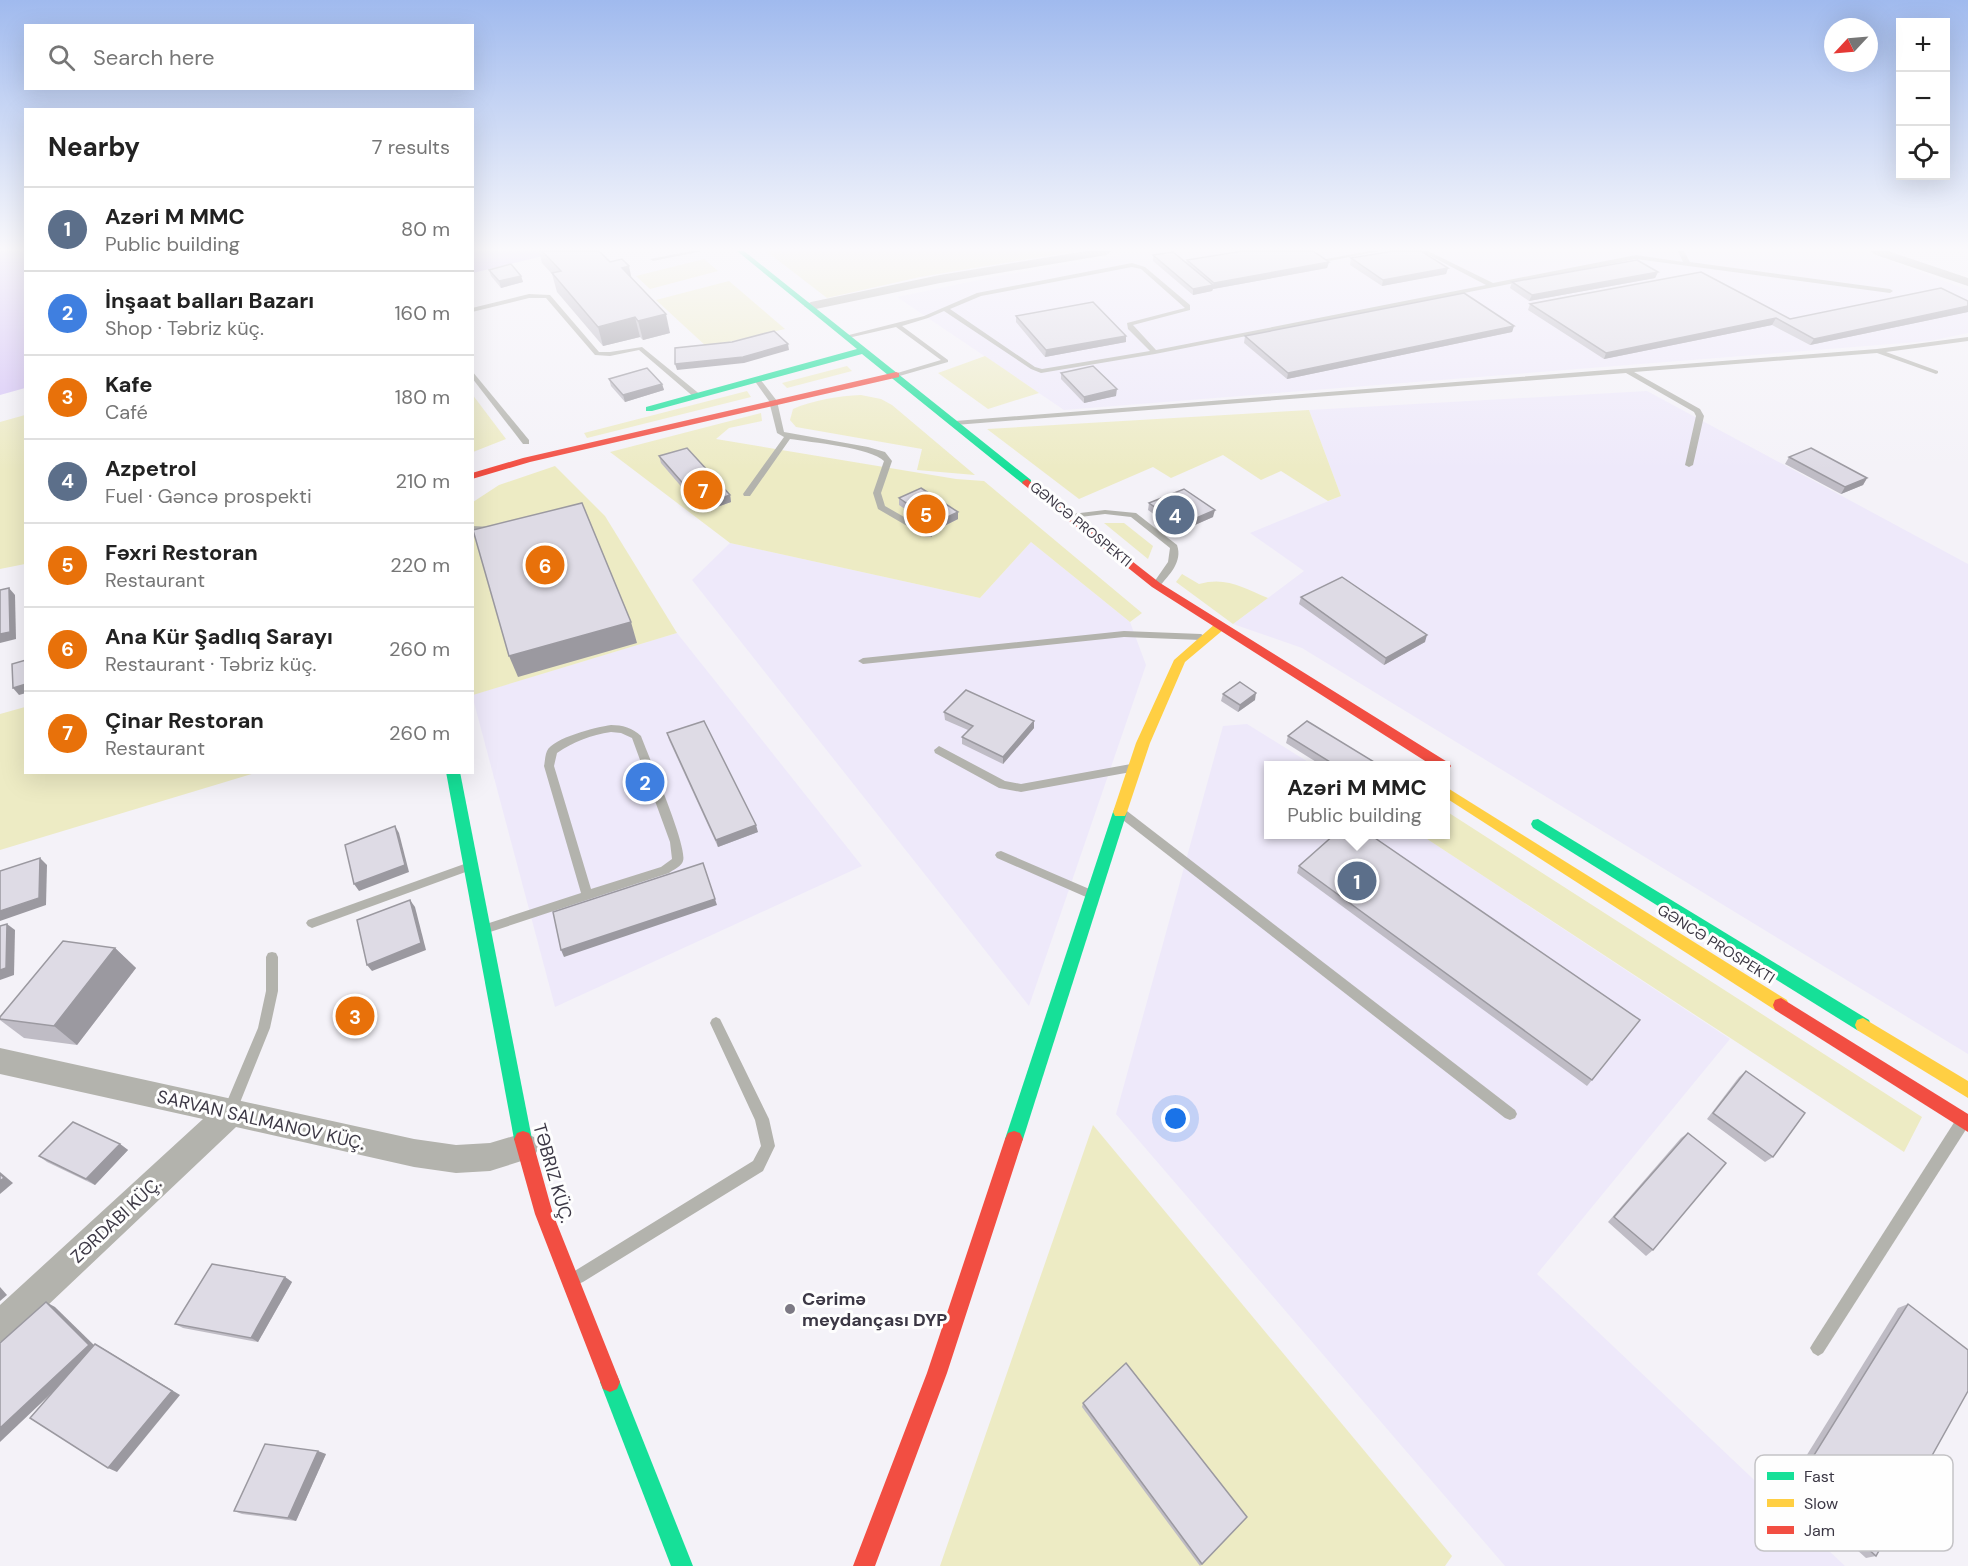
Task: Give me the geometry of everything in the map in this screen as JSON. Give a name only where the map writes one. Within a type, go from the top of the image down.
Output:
[{"type":"main road","points":[[814,324],[978,460]]},
{"type":"main road","name":"GƏNCƏ PROSPEKTI","points":[[833,324],[1156,585],[1437,761]]},
{"type":"main road","points":[[640,412],[866,350]]},
{"type":"main road","points":[[474,475],[527,460],[772,401],[896,375]]},
{"type":"main road","points":[[508,449],[531,440]]},
{"type":"main road","points":[[474,465],[492,456]]},
{"type":"main road","points":[[1179,622],[1209,641]]},
{"type":"main road","points":[[864,1566],[937,1373],[1135,768],[1174,669],[1188,651],[1209,641],[1220,627]]},
{"type":"main road","name":"TƏBRIZ KÜÇ.","points":[[453,774],[481,930],[524,1147],[544,1214],[682,1566]]},
{"type":"main road","name":"GƏNCƏ PROSPEKTI","points":[[1450,795],[1965,1123]]},
{"type":"main road","name":"GƏNCƏ PROSPEKTI","points":[[1526,816],[1968,1090]]},
{"type":"street","name":"SARVAN SALMANOV KÜÇ.","points":[[0,1061],[414,1154],[456,1159],[490,1157],[524,1147]]},
{"type":"street","name":"ZƏRDABI KÜÇ.","points":[[0,1326],[45,1287],[230,1113]]},
{"type":"lane","points":[[571,324],[597,354],[610,354],[632,348],[644,350],[698,396]]},
{"type":"lane","points":[[968,324],[1041,371],[1155,352],[1295,324]]},
{"type":"lane","points":[[1130,324],[1130,328],[1155,352]]},
{"type":"lane","points":[[848,336],[897,325],[946,361],[896,375]]},
{"type":"lane","points":[[955,423],[1629,372],[1876,351],[1968,339]]},
{"type":"lane","points":[[1876,351],[1936,372]]},
{"type":"lane","points":[[1629,372],[1697,411],[1700,416],[1689,465]]},
{"type":"lane","points":[[474,375],[531,440]]},
{"type":"lane","points":[[758,380],[777,411],[778,428],[781,433],[882,454],[888,461],[877,493],[881,507],[928,536]]},
{"type":"lane","points":[[747,494],[788,436]]},
{"type":"lane","points":[[1071,516],[1123,512],[1133,515],[1174,547],[1177,553],[1173,563],[1156,585]]},
{"type":"lane","points":[[474,528],[502,528]]},
{"type":"lane","points":[[863,661],[1124,634],[1158,634],[1209,641]]},
{"type":"lane","points":[[481,930],[665,870],[678,861],[676,842],[636,736],[621,728],[599,730],[565,742],[552,751],[549,766],[587,895]]},
{"type":"lane","points":[[939,750],[1003,785],[1021,788],[1135,768]]},
{"type":"lane","points":[[1120,812],[1510,1114]]},
{"type":"lane","points":[[1001,855],[1093,895]]},
{"type":"lane","points":[[312,923],[470,866]]},
{"type":"lane","points":[[230,1113],[264,1028],[272,991],[272,957]]},
{"type":"lane","points":[[570,1282],[758,1166],[768,1146],[762,1119],[716,1023]]},
{"type":"lane","points":[[1818,1348],[1965,1123]]},
{"type":"shaded area","points":[[0,324],[24,324],[24,388],[0,395]]},
{"type":"shaded area","points":[[682,324],[779,324],[785,329],[707,347]]},
{"type":"shaded area","points":[[937,324],[1968,324],[1968,333],[1930,341],[1064,410]]},
{"type":"shaded area","points":[[985,356],[1039,393],[988,409],[938,373]]},
{"type":"shaded area","points":[[847,366],[852,371],[787,388],[782,383]]},
{"type":"shaded area","points":[[747,391],[751,397],[587,438],[584,433]]},
{"type":"shaded area","points":[[1647,391],[1968,564],[1968,1054],[1302,648],[1233,624],[1304,571],[1250,533],[1341,496],[1309,410]]},
{"type":"shaded area","points":[[861,395],[881,399],[892,405],[975,475],[917,470],[922,449],[796,427],[790,420],[793,409],[809,403]]},
{"type":"shaded area","points":[[474,397],[506,439],[474,452]]},
{"type":"shaded area","points":[[1309,410],[1341,496],[1328,501],[1281,471],[1261,480],[1223,455],[1171,478],[1153,467],[1079,499],[987,429]]},
{"type":"shaded area","points":[[761,413],[762,421],[729,428],[716,439],[956,479],[984,481],[1142,613],[1130,622],[1031,542],[980,598],[730,543],[610,452]]},
{"type":"shaded area","points":[[24,415],[24,564],[0,569],[0,422]]},
{"type":"shaded area","points":[[555,466],[605,516],[677,633],[474,695],[474,501],[499,485]]},
{"type":"shaded area","points":[[1104,523],[1124,523],[1153,546],[1148,559]]},
{"type":"shaded area","points":[[1031,542],[1130,622],[1146,665],[1029,1006],[692,580],[730,543],[980,598]]},
{"type":"shaded area","points":[[1182,574],[1199,584],[1226,582],[1268,598],[1233,624],[1176,582]]},
{"type":"shaded area","points":[[677,633],[862,866],[555,1007],[474,703],[474,694]]},
{"type":"shaded area","points":[[24,707],[24,774],[252,774],[0,850],[0,714]]},
{"type":"shaded area","points":[[1247,724],[1307,761],[1264,761],[1264,839],[1427,839],[1730,1039],[1537,1274],[1755,1481],[1755,1551],[1829,1551],[1845,1566],[1505,1566],[1116,1114],[1223,726]]},
{"type":"shaded area","points":[[1450,814],[1922,1117],[1904,1152],[1427,839],[1450,839]]},
{"type":"shaded area","points":[[1093,1125],[1452,1556],[1445,1566],[940,1566]]},
{"type":"building","points":[[1023,324],[1114,324],[1126,336],[1046,350]]},
{"type":"building","points":[[1306,324],[1511,324],[1514,326],[1288,373],[1245,336]]},
{"type":"building","points":[[1561,324],[1746,324],[1606,353]]},
{"type":"building","points":[[1787,324],[1884,324],[1814,339]]},
{"type":"building","points":[[774,331],[788,344],[743,357],[675,364],[675,348],[732,342]]},
{"type":"building","points":[[1093,366],[1117,389],[1084,397],[1061,373]]},
{"type":"building","points":[[647,368],[662,384],[623,395],[609,379]]},
{"type":"building","points":[[687,448],[730,495],[702,505],[659,456]]},
{"type":"building","points":[[1811,448],[1867,478],[1845,487],[1789,457]]},
{"type":"building","points":[[921,488],[958,512],[935,523],[899,498]]},
{"type":"building","points":[[1184,489],[1215,510],[1180,525],[1149,503]]},
{"type":"building","points":[[582,503],[631,622],[509,656],[474,530]]},
{"type":"building","points":[[1342,577],[1427,635],[1386,658],[1301,597]]},
{"type":"building","points":[[9,588],[10,632],[0,634],[0,590]]},
{"type":"building","points":[[24,661],[24,685],[13,688],[12,664]]},
{"type":"building","points":[[1240,682],[1256,693],[1240,705],[1223,694]]},
{"type":"building","points":[[966,690],[1034,721],[1003,757],[962,737],[973,726],[944,712]]},
{"type":"building","points":[[704,721],[756,825],[716,840],[667,733]]},
{"type":"building","points":[[1307,721],[1372,761],[1329,761],[1288,736]]},
{"type":"building","points":[[395,826],[405,865],[354,884],[345,845]]},
{"type":"building","points":[[1329,839],[1376,839],[1640,1020],[1592,1080],[1299,866]]},
{"type":"building","points":[[40,858],[39,898],[0,911],[0,871]]},
{"type":"building","points":[[703,863],[715,899],[561,950],[553,912]]},
{"type":"building","points":[[410,900],[421,943],[367,965],[357,920]]},
{"type":"building","points":[[7,924],[6,968],[0,970],[0,926]]},
{"type":"building","points":[[63,941],[115,948],[54,1026],[0,1019],[0,1017]]},
{"type":"building","points":[[1746,1071],[1805,1113],[1773,1157],[1713,1113]]},
{"type":"building","points":[[73,1122],[120,1144],[86,1179],[39,1156]]},
{"type":"building","points":[[1688,1133],[1726,1163],[1653,1250],[1614,1217]]},
{"type":"building","points":[[212,1264],[285,1277],[251,1338],[175,1324]]},
{"type":"building","points":[[46,1302],[89,1345],[0,1428],[0,1343]]},
{"type":"building","points":[[1908,1304],[1968,1350],[1968,1391],[1932,1455],[1814,1455]]},
{"type":"building","points":[[95,1344],[172,1391],[108,1468],[30,1418]]},
{"type":"building","points":[[1126,1363],[1247,1517],[1202,1564],[1083,1403]]},
{"type":"building","points":[[265,1444],[318,1451],[288,1518],[234,1511]]},
{"type":"traffic: fast","points":[[831,324],[1027,482]]},
{"type":"traffic: fast","points":[[649,409],[865,350]]},
{"type":"traffic: fast","points":[[453,774],[523,1139]]},
{"type":"traffic: fast","points":[[1014,1139],[1120,812]]},
{"type":"traffic: fast","points":[[1538,824],[1863,1025]]},
{"type":"traffic: fast","points":[[610,1382],[682,1566]]},
{"type":"traffic: slow","points":[[1120,812],[1143,743],[1180,660],[1219,627]]},
{"type":"traffic: slow","points":[[1450,795],[1781,1005]]},
{"type":"traffic: slow","points":[[1863,1025],[1968,1090]]},
{"type":"traffic: jam","points":[[474,475],[527,460],[896,375]]},
{"type":"traffic: jam","points":[[1027,482],[1156,585],[1436,761]]},
{"type":"traffic: jam","points":[[1781,1005],[1968,1124]]},
{"type":"traffic: jam","points":[[523,1139],[544,1214],[610,1382]]},
{"type":"traffic: jam","points":[[864,1566],[937,1373],[1014,1139]]},
{"type":"place","name":"Çinar Restoran","points":[[703,490]]},
{"type":"place","name":"Fəxri Restoran","points":[[926,514]]},
{"type":"place","name":"Azpetrol","points":[[1175,515]]},
{"type":"place","name":"Ana Kür Şadlıq Sarayı","points":[[545,565]]},
{"type":"place","name":"İnşaat balları Bazarı","points":[[645,782]]},
{"type":"place","name":"Azəri M MMC","points":[[1357,881]]},
{"type":"place","name":"Kafe","points":[[355,1016]]},
{"type":"place","name":"Cərimə meydançası DYP","points":[[790,1309]]}]
